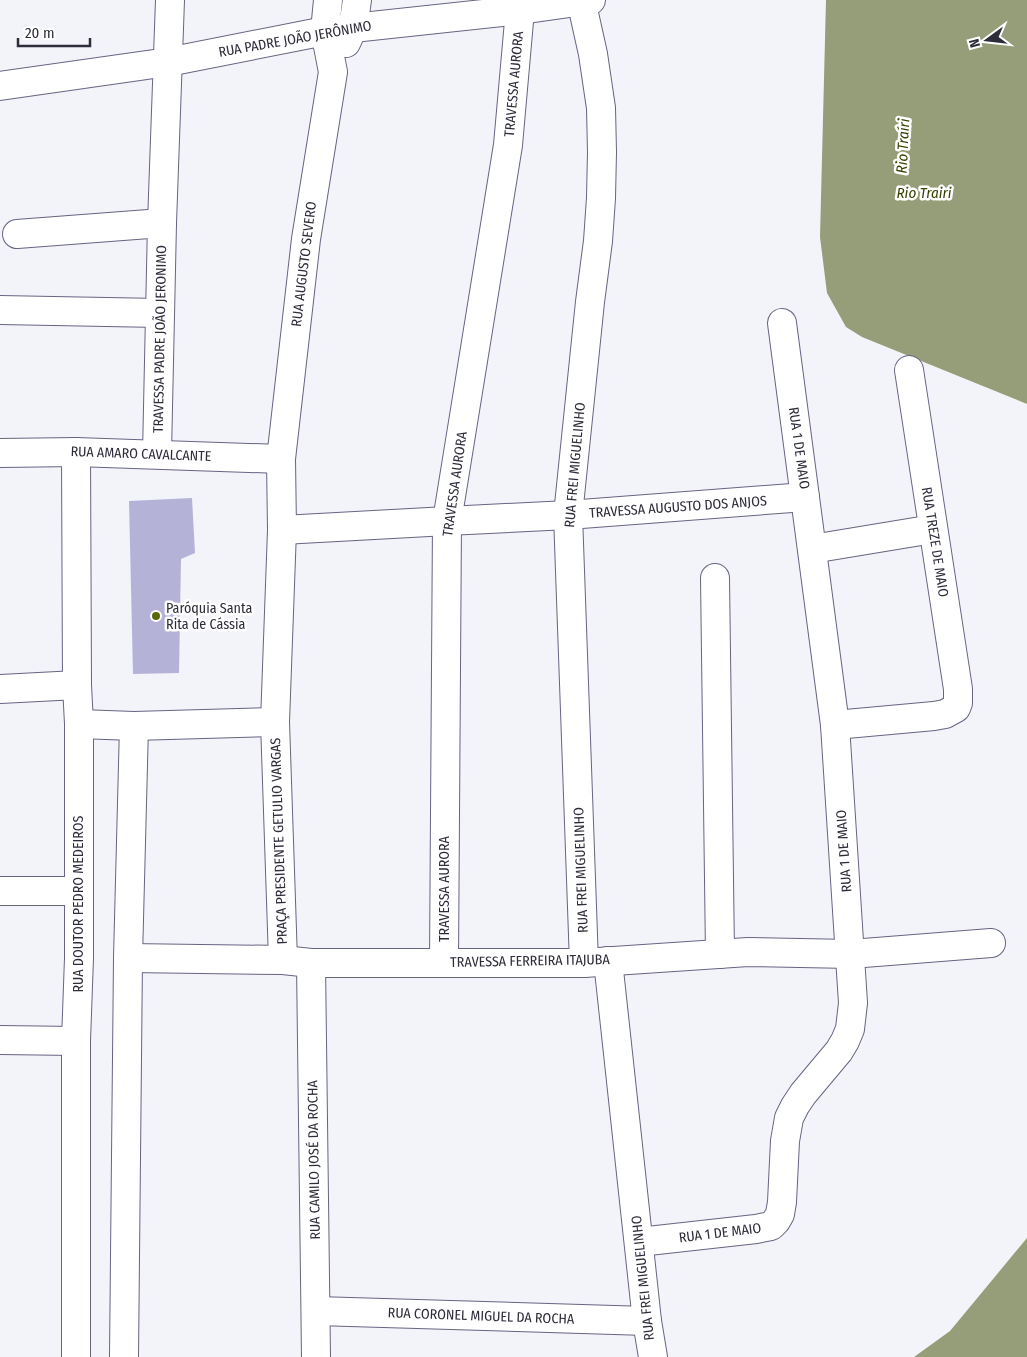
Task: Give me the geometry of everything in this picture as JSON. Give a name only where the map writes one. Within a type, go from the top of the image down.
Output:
[{"type":"street","name":"TRAVESSA PADRE JOÃO JERONIMO","points":[[157,454],[162,223],[170,0]]},
{"type":"street","name":"RUA AUGUSTO SEVERO","points":[[282,530],[281,459],[306,239],[333,72],[325,31],[328,0]]},
{"type":"street","points":[[333,72],[353,28],[358,0]]},
{"type":"street","name":"RUA PADRE JOÃO JERÔNIMO","points":[[0,86],[168,62],[325,31],[520,10],[584,0]]},
{"type":"street","name":"RUA FREI MIGUELINHO","points":[[584,0],[601,108],[602,198],[568,515],[596,962],[640,1242],[647,1320],[653,1357]]},
{"type":"street","name":"TRAVESSA AURORA","points":[[444,962],[447,521],[508,145],[520,10]]},
{"type":"street","points":[[17,234],[162,223]]},
{"type":"street","points":[[0,310],[160,313]]},
{"type":"street","name":"RUA 1 DE MAIO","points":[[640,1242],[756,1229],[771,1226],[776,1221],[780,1214],[782,1202],[784,1142],[789,1118],[803,1094],[839,1051],[850,1029],[853,1002],[851,954],[835,725],[782,323]]},
{"type":"street","name":"RUA TREZE DE MAIO","points":[[835,725],[934,716],[951,712],[958,703],[958,689],[909,370]]},
{"type":"street","name":"RUA AMARO CAVALCANTE","points":[[0,453],[76,452],[281,459]]},
{"type":"street","name":"RUA DOUTOR PEDRO MEDEIROS","points":[[76,452],[77,685],[80,724],[79,958],[76,1041],[76,1357]]},
{"type":"street","name":"TRAVESSA AUGUSTO DOS ANJOS","points":[[282,530],[568,515],[805,497]]},
{"type":"street","points":[[812,549],[933,529]]},
{"type":"street","name":"PRAÇA PRESIDENTE GETULIO VARGAS","points":[[282,530],[275,722],[283,960]]},
{"type":"street","points":[[714,578],[720,954]]},
{"type":"street","points":[[0,689],[77,685]]},
{"type":"street","name":"PRAÇA PRESIDENTE GETULIO VARGAS","points":[[80,724],[134,726],[275,722]]},
{"type":"street","points":[[124,1357],[128,958],[134,726]]},
{"type":"street","points":[[0,891],[79,891]]},
{"type":"street","name":"TRAVESSA FERREIRA ITAJUBA","points":[[128,958],[311,962],[596,962],[748,952],[851,954],[991,943]]},
{"type":"street","name":"RUA CAMILO JOSÉ DA ROCHA","points":[[311,962],[316,1357]]},
{"type":"street","points":[[0,1040],[76,1041]]},
{"type":"street","name":"RUA CORONEL MIGUEL DA ROCHA","points":[[316,1311],[647,1320]]},
{"type":"water","name":"Rio Trairi","points":[[826,0],[1027,0],[1027,404],[862,337],[846,327],[827,293],[820,237]]},
{"type":"water","points":[[1027,1238],[1027,1357],[914,1357],[950,1331]]},
{"type":"building","name":"Paróquia Santa Rita de Cássia","points":[[192,498],[195,553],[181,559],[179,673],[133,674],[129,501]]},
{"type":"place","name":"Paróquia Santa Rita de Cássia","points":[[156,616]]},
{"type":"water label","name":"Rio Traíri","points":[[903,146]]}]
